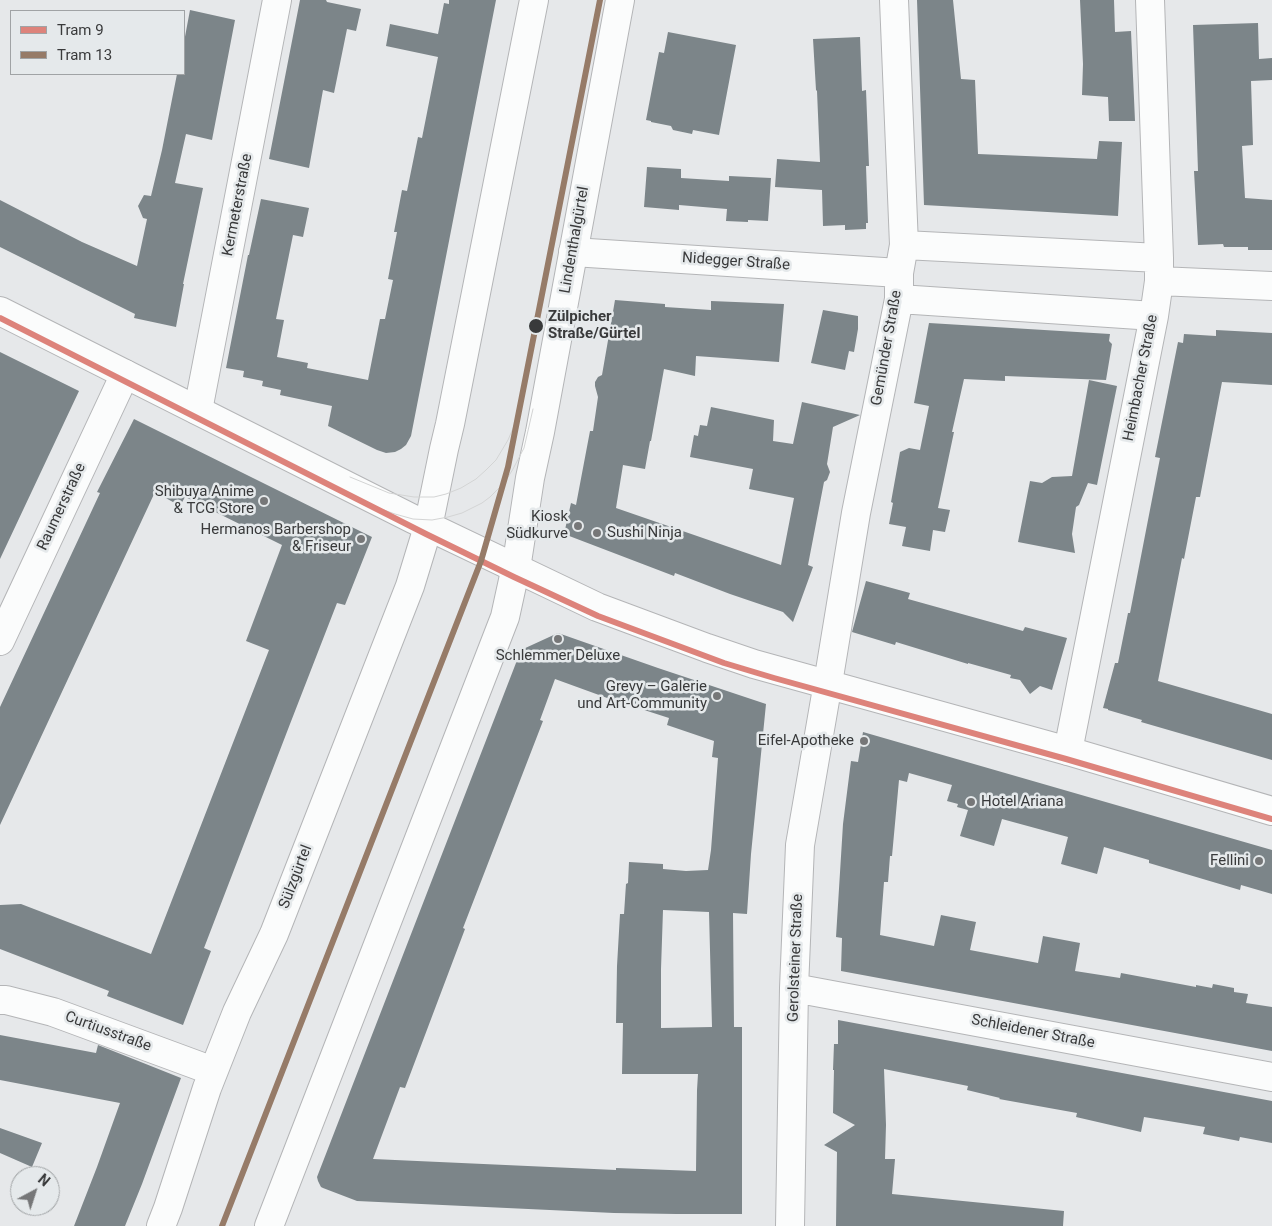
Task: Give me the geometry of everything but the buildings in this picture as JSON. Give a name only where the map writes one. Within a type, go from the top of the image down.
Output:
[{"type":"street","name":"Kermeterstraße","points":[[197,410],[277,0]]},
{"type":"street","points":[[428,526],[534,0]]},
{"type":"street","name":"Lindenthalgürtel","points":[[516,569],[530,478],[620,0]]},
{"type":"street","name":"Gemünder Straße","points":[[827,688],[856,513],[899,286],[904,245],[894,0]]},
{"type":"street","name":"Heimbacher Straße","points":[[1068,751],[1154,316],[1159,270],[1150,0]]},
{"type":"street","points":[[904,245],[1159,270],[1272,286]]},
{"type":"street","name":"Nidegger Straße","points":[[573,252],[899,286],[1154,316]]},
{"type":"street","points":[[0,311],[428,526],[597,607],[707,648],[827,688],[1068,751],[1272,811]]},
{"type":"street","name":"Raumerstraße","points":[[0,641],[124,374]]},
{"type":"street","name":"Sülzgürtel","points":[[161,1226],[213,1071],[237,1012],[277,925],[410,586],[428,526]]},
{"type":"street","points":[[269,1226],[505,617],[516,569]]},
{"type":"street","name":"Gerolsteiner Straße","points":[[790,1226],[794,988],[800,845],[827,688]]},
{"type":"street","name":"Schleidener Straße","points":[[794,988],[1272,1077]]},
{"type":"street","name":"Curtiusstraße","points":[[0,1000],[53,1012],[213,1071]]},
{"type":"tram line","name":"13","points":[[222,1226],[481,561],[508,467],[600,0]]},
{"type":"tram line","name":"9","points":[[0,318],[426,534],[598,616],[724,663],[1272,819]]},
{"type":"tram line","points":[[350,477],[389,493],[414,497],[434,497],[461,488],[476,479],[496,460],[514,426],[520,403]]},
{"type":"tram line","points":[[370,505],[413,519],[432,520],[462,513],[482,503],[505,482],[513,469],[524,448],[533,409]]},
{"type":"place","name":"Zülpicher Straße/Gürtel","points":[[536,326]]},
{"type":"place","name":"Shibuya Anime & TCG Store","points":[[264,501]]},
{"type":"place","name":"Kiosk Südkurve","points":[[578,526]]},
{"type":"place","name":"Sushi Ninja","points":[[597,533]]},
{"type":"place","name":"Hermanos Barbershop & Friseur","points":[[361,539]]},
{"type":"place","name":"Schlemmer Deluxe","points":[[558,639]]},
{"type":"place","name":"Grevy – Galerie und Art-Community","points":[[717,696]]},
{"type":"place","name":"Eifel-Apotheke","points":[[864,741]]},
{"type":"place","name":"Hotel Ariana","points":[[971,802]]},
{"type":"place","name":"Fellini","points":[[1259,861]]}]
